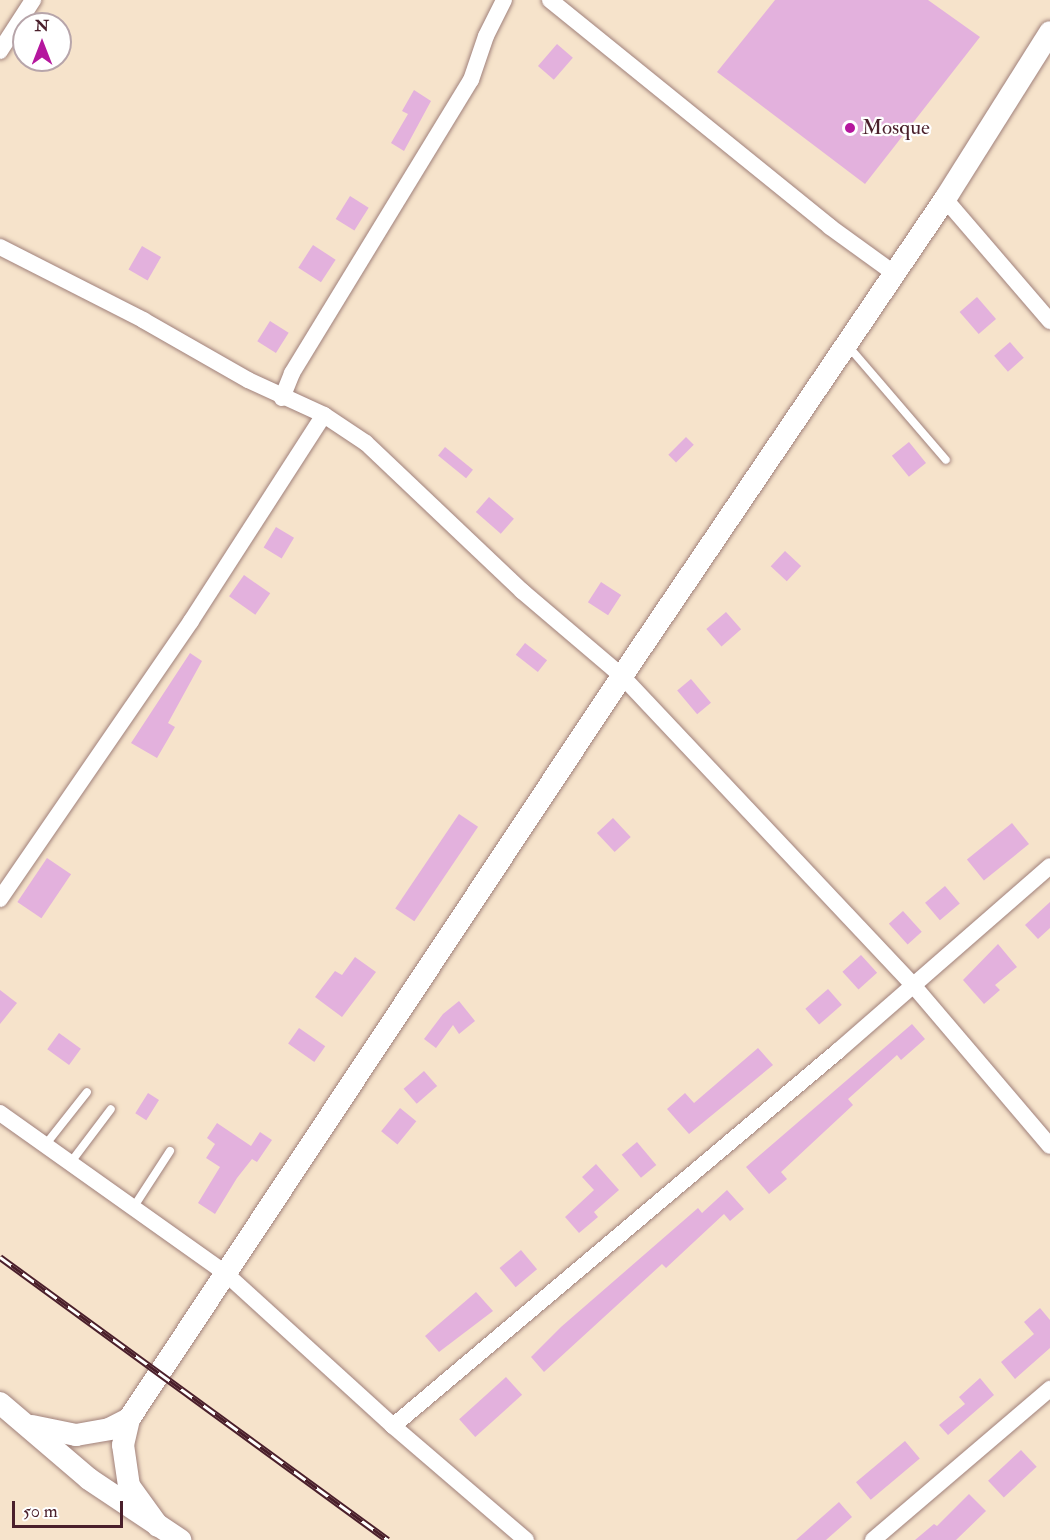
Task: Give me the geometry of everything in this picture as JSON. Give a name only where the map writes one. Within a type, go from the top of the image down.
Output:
[{"type":"street","points":[[0,51],[33,0]]},
{"type":"street","points":[[282,398],[292,373],[471,80],[486,36],[504,0]]},
{"type":"street","points":[[550,0],[830,227],[895,274]]},
{"type":"street","points":[[158,1526],[129,1486],[123,1445],[129,1419],[224,1272],[431,968],[622,676],[945,199],[1050,32]]},
{"type":"street","points":[[945,199],[1050,321]]},
{"type":"street","points":[[0,247],[282,398],[324,415],[366,443],[522,591],[622,676],[913,985],[1050,1146]]},
{"type":"street","points":[[0,899],[190,621],[324,415]]},
{"type":"street","points":[[393,1426],[1050,866]]},
{"type":"street","points":[[0,1113],[224,1272],[393,1426],[526,1540]]},
{"type":"street","points":[[873,1540],[1050,1389]]},
{"type":"street","points":[[0,1404],[89,1479],[180,1540]]},
{"type":"street","points":[[25,1424],[76,1435],[109,1429],[129,1419]]},
{"type":"lane","points":[[847,345],[945,460]]},
{"type":"lane","points":[[46,1144],[87,1092]]},
{"type":"lane","points":[[70,1162],[111,1109]]},
{"type":"lane","points":[[133,1208],[170,1151]]},
{"type":"building","name":"Mosque","points":[[775,0],[928,0],[980,37],[865,184],[717,72]]},
{"type":"building","points":[[557,44],[573,58],[554,80],[538,66]]},
{"type":"building","points":[[414,90],[431,101],[404,151],[391,143],[408,114],[402,111]]},
{"type":"building","points":[[350,196],[369,208],[354,231],[336,219]]},
{"type":"building","points":[[313,245],[336,260],[321,282],[298,268]]},
{"type":"building","points":[[142,246],[161,257],[148,280],[128,269]]},
{"type":"building","points":[[977,297],[996,319],[979,334],[960,312]]},
{"type":"building","points":[[270,321],[289,333],[276,353],[257,341]]},
{"type":"building","points":[[1010,342],[1024,358],[1008,372],[994,356]]},
{"type":"building","points":[[686,437],[694,445],[676,462],[668,455]]},
{"type":"building","points":[[909,442],[926,463],[909,477],[892,456]]},
{"type":"building","points":[[445,447],[473,470],[466,478],[438,456]]},
{"type":"building","points":[[489,497],[514,519],[501,534],[476,512]]},
{"type":"building","points":[[276,527],[294,538],[282,558],[264,548]]},
{"type":"building","points":[[785,551],[801,566],[787,581],[771,566]]},
{"type":"building","points":[[244,575],[270,593],[255,615],[229,596]]},
{"type":"building","points":[[601,582],[621,595],[608,615],[588,602]]},
{"type":"building","points":[[726,612],[741,629],[721,646],[706,629]]},
{"type":"building","points":[[525,643],[547,660],[538,672],[516,655]]},
{"type":"building","points":[[190,653],[202,661],[168,723],[175,727],[157,758],[131,743]]},
{"type":"building","points":[[691,679],[711,703],[697,714],[677,691]]},
{"type":"building","points":[[459,814],[478,827],[414,921],[395,909]]},
{"type":"building","points":[[613,818],[631,837],[615,852],[597,833]]},
{"type":"building","points":[[1012,823],[1029,844],[984,880],[967,860]]},
{"type":"building","points":[[47,858],[71,874],[41,918],[17,902]]},
{"type":"building","points":[[945,886],[960,904],[940,920],[925,903]]},
{"type":"building","points":[[1050,902],[1050,928],[1038,939],[1025,925]]},
{"type":"building","points":[[903,911],[922,932],[908,945],[889,924]]},
{"type":"building","points":[[998,944],[1017,967],[995,985],[1000,990],[984,1004],[963,980]]},
{"type":"building","points":[[861,955],[877,973],[858,990],[842,972]]},
{"type":"building","points":[[355,957],[376,972],[342,1017],[315,997],[335,971],[342,975]]},
{"type":"building","points":[[828,989],[842,1005],[819,1025],[805,1009]]},
{"type":"building","points":[[0,990],[17,1003],[0,1024]]},
{"type":"building","points":[[459,1001],[475,1021],[459,1034],[453,1025],[436,1048],[424,1039],[443,1014]]},
{"type":"building","points":[[912,1024],[925,1039],[901,1060],[897,1055],[848,1099],[853,1105],[781,1172],[787,1179],[769,1194],[746,1167]]},
{"type":"building","points":[[299,1028],[325,1046],[314,1062],[288,1044]]},
{"type":"building","points":[[59,1033],[81,1049],[69,1065],[47,1049]]},
{"type":"building","points":[[758,1048],[773,1065],[689,1134],[667,1109],[685,1093],[694,1103]]},
{"type":"building","points":[[424,1071],[437,1086],[417,1104],[404,1089]]},
{"type":"building","points":[[148,1093],[159,1100],[146,1120],[135,1113]]},
{"type":"building","points":[[400,1108],[416,1121],[397,1145],[381,1131]]},
{"type":"building","points":[[217,1123],[251,1146],[260,1132],[272,1140],[257,1162],[252,1159],[237,1178],[215,1214],[198,1203],[220,1167],[206,1158],[215,1144],[207,1138]]},
{"type":"building","points":[[637,1142],[656,1165],[641,1178],[622,1155]]},
{"type":"building","points":[[596,1164],[619,1190],[594,1212],[598,1217],[579,1233],[565,1217],[594,1190],[582,1177]]},
{"type":"building","points":[[727,1190],[744,1209],[730,1221],[724,1214],[666,1268],[662,1264],[544,1372],[531,1357],[561,1327],[698,1208],[702,1213]]},
{"type":"building","points":[[521,1250],[537,1269],[516,1287],[500,1268]]},
{"type":"building","points":[[476,1292],[493,1311],[439,1352],[425,1336]]},
{"type":"building","points":[[1040,1308],[1050,1320],[1050,1348],[1015,1379],[1001,1362],[1034,1334],[1024,1322]]},
{"type":"building","points":[[506,1377],[522,1395],[475,1437],[459,1419]]},
{"type":"building","points":[[980,1378],[994,1395],[948,1435],[939,1425],[965,1404],[959,1397]]},
{"type":"building","points":[[905,1441],[920,1459],[871,1500],[856,1482]]},
{"type":"building","points":[[1021,1450],[1037,1467],[1004,1498],[988,1481]]},
{"type":"building","points":[[969,1494],[986,1511],[956,1540],[915,1540],[934,1524],[937,1526]]},
{"type":"building","points":[[839,1502],[852,1517],[826,1540],[796,1540]]},
{"type":"railway","points":[[0,1257],[388,1540]]},
{"type":"place","name":"Mosque","points":[[850,128]]}]
